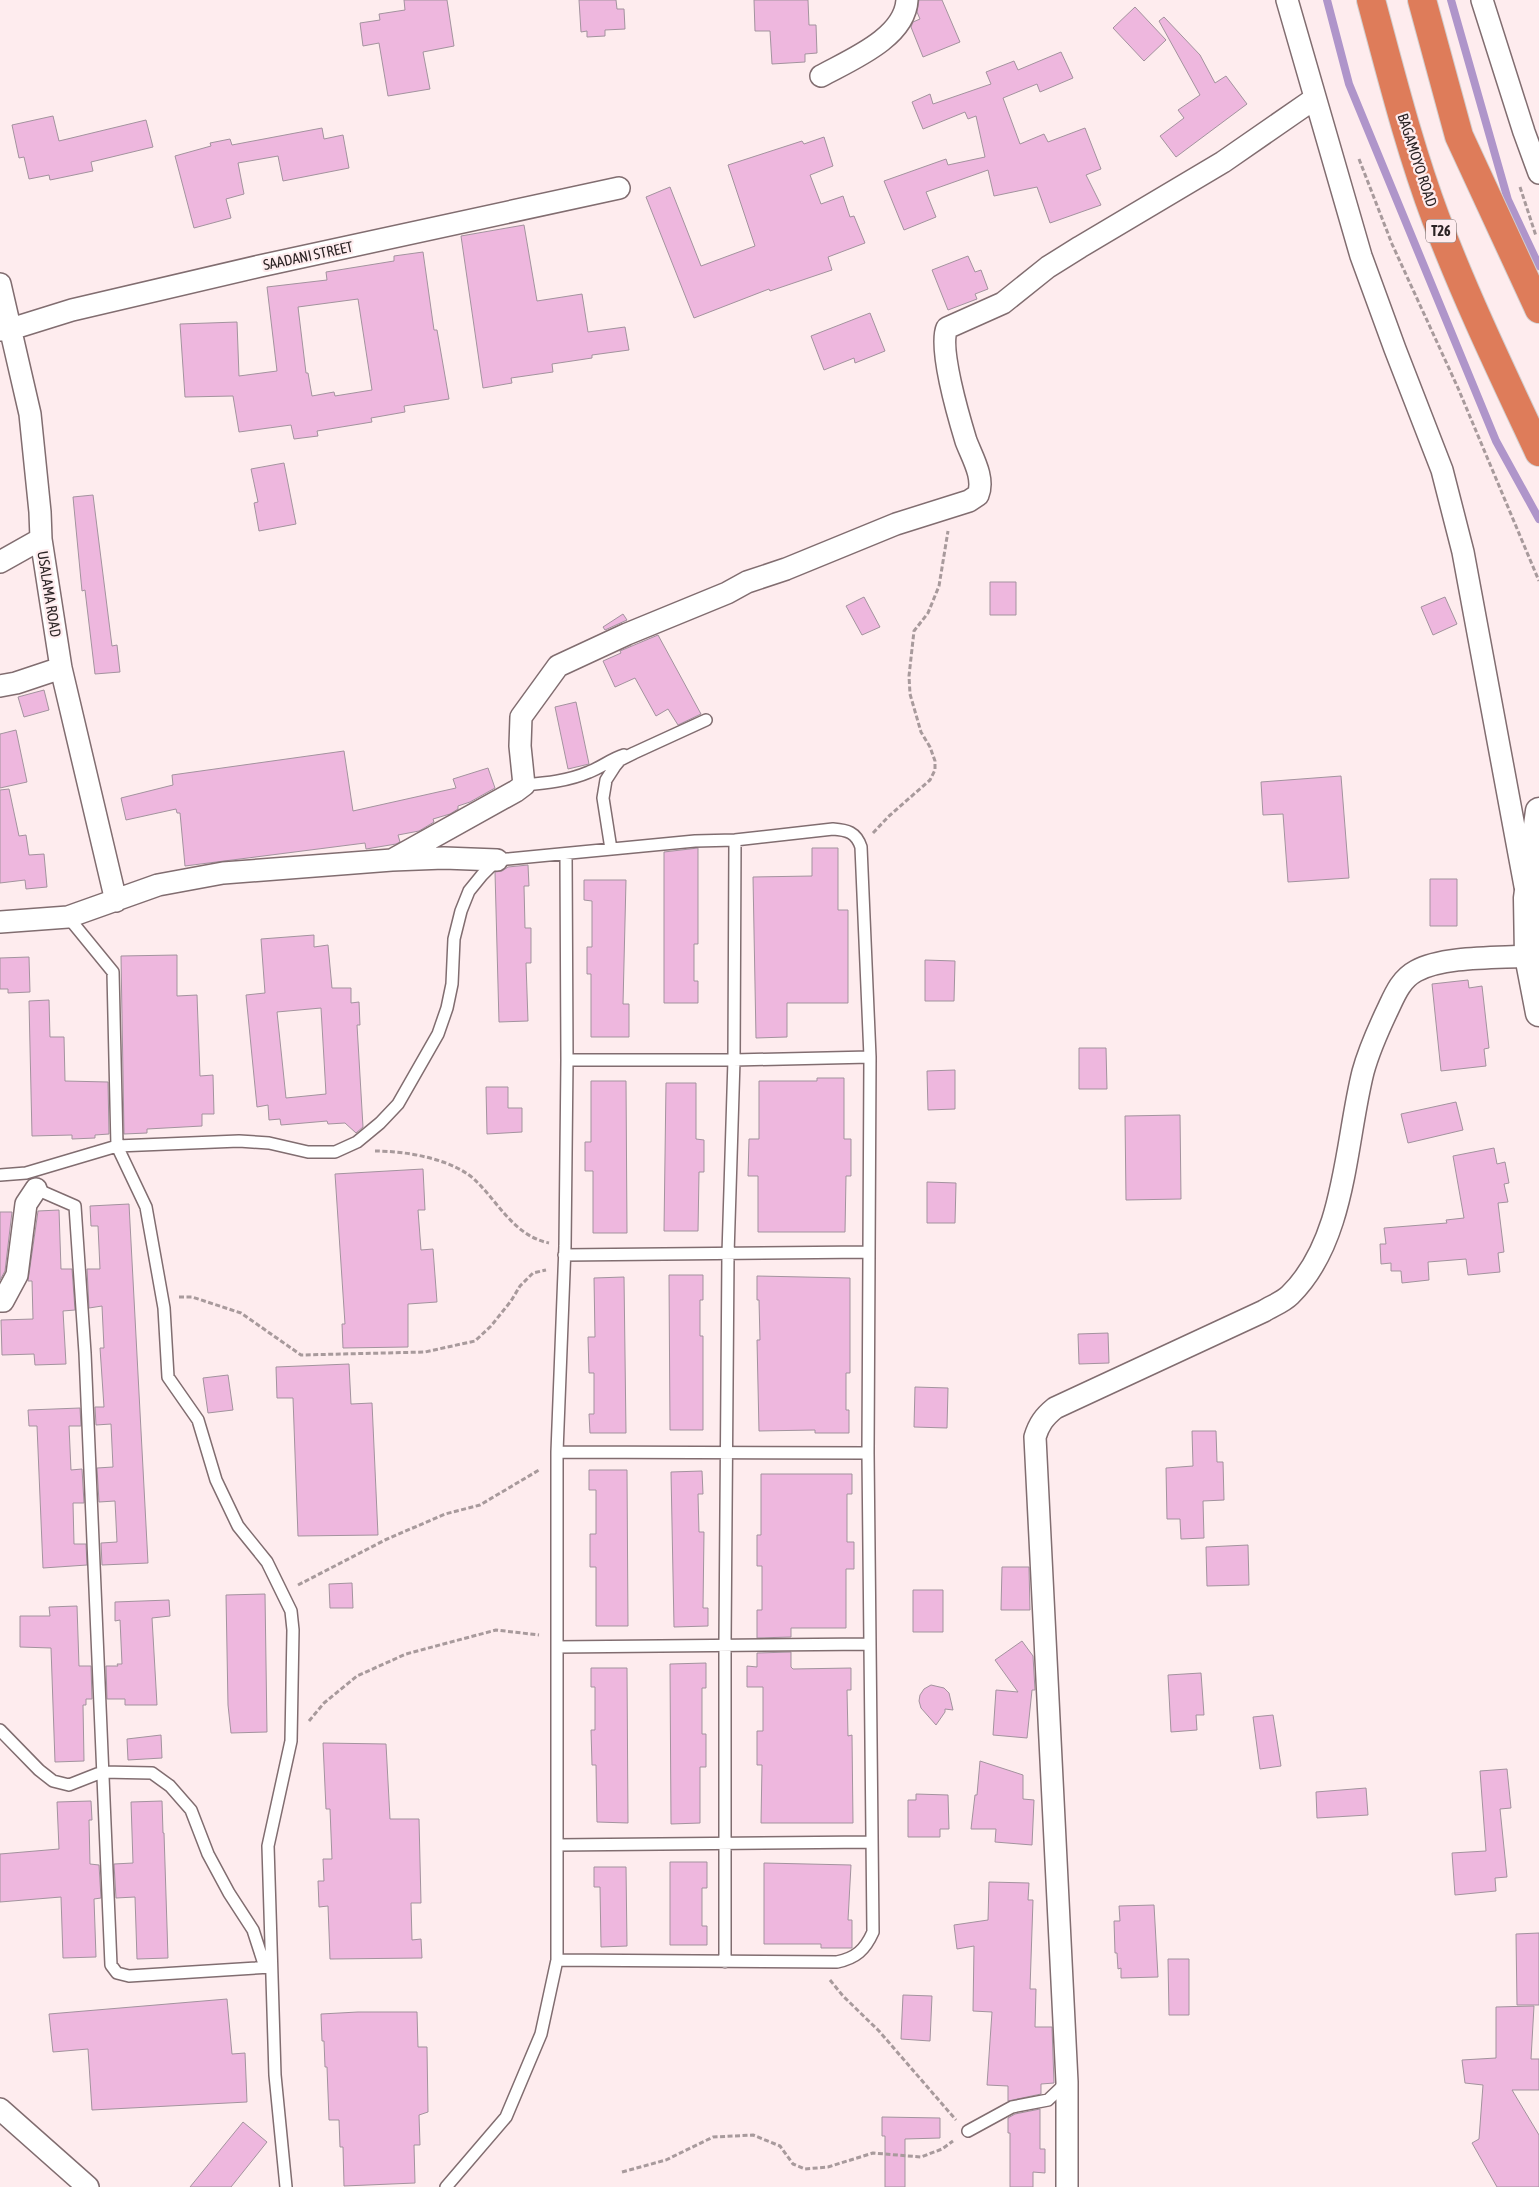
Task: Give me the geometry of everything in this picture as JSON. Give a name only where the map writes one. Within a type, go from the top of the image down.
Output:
[{"type":"highway","name":"BAGAMOYO ROAD","points":[[1371,0],[1406,133],[1436,218],[1478,321],[1539,452]]},
{"type":"highway","points":[[1422,0],[1460,136],[1539,309]]},
{"type":"street","points":[[821,76],[888,36],[899,22],[907,0]]},
{"type":"street","points":[[1287,0],[1314,99],[1361,256],[1394,349],[1442,470],[1463,552],[1527,898]]},
{"type":"street","points":[[1482,0],[1539,173]]},
{"type":"street","points":[[392,860],[524,785],[520,746],[521,717],[558,666],[747,582],[786,569],[896,524],[969,502],[978,496],[981,484],[966,439],[945,357],[944,335],[947,328],[1003,303],[1064,257],[1223,162],[1314,99]]},
{"type":"street","name":"SAADANI STREET","points":[[6,329],[72,310],[521,208],[619,188]]},
{"type":"street","name":"USALAMA ROAD","points":[[0,284],[6,329],[30,414],[40,512],[40,539],[61,668],[116,901]]},
{"type":"street","points":[[0,562],[40,539]]},
{"type":"street","points":[[0,686],[16,683],[61,668]]},
{"type":"street","points":[[1539,811],[1527,898],[1528,956],[1539,1013]]},
{"type":"street","points":[[0,922],[68,916],[158,885],[223,873],[392,860],[444,858],[497,860]]},
{"type":"street","points":[[1067,2187],[1066,2082],[1035,1438],[1038,1426],[1054,1408],[1255,1315],[1288,1297],[1307,1276],[1319,1253],[1336,1210],[1363,1073],[1372,1041],[1400,984],[1416,971],[1441,962],[1528,956]]},
{"type":"street","points":[[0,1301],[3,1301],[17,1276],[26,1204],[31,1181]]},
{"type":"street","points":[[0,2109],[88,2187]]},
{"type":"lane","points":[[612,849],[604,798],[606,780],[620,760],[706,720]]},
{"type":"lane","points":[[524,785],[557,781],[588,773],[612,758],[634,753]]},
{"type":"lane","points":[[31,1181],[117,1146],[239,1141],[269,1143],[308,1152],[335,1152],[357,1142],[380,1124],[398,1104],[438,1034],[448,1008],[452,984],[454,939],[461,910],[469,891],[497,860],[695,841],[734,840],[833,829],[846,830],[854,834],[861,847],[870,1056],[868,1453],[873,1932],[868,1943],[860,1953],[849,1959],[837,1962],[557,1960]]},
{"type":"lane","points":[[725,1962],[724,1645],[728,1254],[734,1060],[734,840]]},
{"type":"lane","points":[[446,2187],[506,2117],[541,2034],[557,1960],[557,1452],[564,1267],[567,1060],[566,854]]},
{"type":"lane","points":[[68,916],[113,972],[117,1146],[146,1207],[162,1297],[168,1377],[198,1420],[216,1480],[238,1526],[267,1562],[291,1611],[293,1630],[291,1741],[268,1846],[268,1967],[275,2075],[286,2187]]},
{"type":"lane","points":[[567,1060],[734,1060],[870,1056]]},
{"type":"lane","points":[[0,1175],[31,1181],[75,1206],[85,1353],[112,1965],[117,1973],[129,1976],[268,1967]]},
{"type":"lane","points":[[564,1250],[728,1254],[869,1252]]},
{"type":"lane","points":[[557,1452],[868,1453]]},
{"type":"lane","points":[[557,1641],[724,1645],[870,1644]]},
{"type":"lane","points":[[0,1730],[52,1781],[69,1785],[102,1772],[152,1773],[170,1786],[191,1810],[208,1854],[228,1893],[253,1930],[268,1967]]},
{"type":"lane","points":[[557,1845],[872,1842]]},
{"type":"lane","points":[[968,2131],[1012,2107],[1048,2100],[1066,2082]]},
{"type":"path","points":[[1358,156],[1392,244],[1458,388],[1539,581]]},
{"type":"path","points":[[861,847],[889,816],[930,780],[935,770],[935,761],[930,747],[921,732],[910,694],[909,676],[914,631],[928,613],[939,586],[947,532],[969,502]]},
{"type":"path","points":[[335,1152],[396,1151],[450,1164],[476,1180],[500,1210],[522,1232],[535,1240],[564,1250]]},
{"type":"path","points":[[162,1297],[192,1297],[241,1313],[301,1355],[425,1352],[475,1341],[491,1326],[511,1301],[520,1286],[533,1273],[564,1267]]},
{"type":"path","points":[[283,1593],[384,1540],[446,1514],[480,1505],[536,1470],[557,1468]]},
{"type":"path","points":[[291,1741],[324,1703],[357,1676],[406,1654],[496,1630],[557,1641]]},
{"type":"path","points":[[622,2172],[666,2160],[713,2137],[753,2135],[780,2146],[794,2164],[805,2169],[828,2167],[873,2152],[921,2156],[942,2148],[968,2131],[908,2067],[879,2031],[843,1996],[816,1962]]},
{"type":"building","points":[[404,0],[447,0],[454,46],[423,52],[430,89],[388,96],[379,43],[363,46],[360,23],[380,20],[379,14],[405,10]]},
{"type":"building","points":[[579,0],[616,0],[617,9],[624,9],[625,29],[605,30],[605,36],[587,37],[587,31],[581,32]]},
{"type":"building","points":[[754,0],[808,0],[809,25],[816,25],[817,53],[805,54],[805,62],[772,64],[770,31],[755,31]]},
{"type":"building","points":[[919,0],[942,0],[960,42],[923,57],[911,27],[913,22],[920,19],[917,12]]},
{"type":"building","points":[[1135,7],[1166,40],[1144,61],[1113,28]]},
{"type":"building","points":[[1164,17],[1200,55],[1215,83],[1226,76],[1247,104],[1176,157],[1160,136],[1184,118],[1178,110],[1200,95],[1159,21]]},
{"type":"building","points":[[1061,52],[1073,78],[1040,92],[1037,84],[1003,98],[1020,144],[1044,134],[1048,142],[1085,128],[1101,169],[1086,175],[1101,205],[1050,223],[1037,187],[994,196],[988,170],[926,192],[936,217],[904,230],[884,181],[946,159],[948,165],[985,157],[976,116],[968,119],[965,112],[923,129],[912,102],[930,94],[933,104],[991,84],[986,72],[1014,61],[1018,70]]},
{"type":"building","points":[[53,116],[59,141],[146,120],[153,147],[91,162],[93,171],[50,180],[49,175],[29,179],[24,157],[19,158],[12,125]]},
{"type":"building","points":[[322,128],[324,139],[343,135],[349,168],[283,181],[278,156],[238,163],[244,194],[226,199],[231,218],[194,228],[175,156],[211,146],[210,143],[230,139],[232,145]]},
{"type":"building","points":[[824,137],[833,166],[810,175],[821,204],[843,196],[850,217],[854,216],[865,243],[828,257],[832,270],[770,291],[769,289],[694,318],[646,197],[670,187],[701,266],[755,246],[728,165],[802,141],[804,144]]},
{"type":"building","points":[[524,225],[537,301],[582,294],[588,332],[625,327],[629,350],[592,355],[592,358],[552,364],[553,372],[511,378],[512,383],[483,388],[461,236]]},
{"type":"building","points":[[423,252],[434,330],[437,330],[449,399],[404,406],[405,412],[371,418],[372,422],[317,431],[318,436],[294,439],[291,425],[239,432],[233,396],[185,397],[180,324],[237,322],[239,376],[277,371],[267,287],[327,280],[326,272],[394,261],[394,256]],"holes":[[[358,299],[372,390],[335,396],[334,392],[312,396],[308,373],[306,373],[298,307]]]},
{"type":"building","points":[[968,256],[975,272],[981,270],[988,289],[975,294],[977,299],[948,310],[932,270]]},
{"type":"building","points":[[870,313],[885,351],[855,363],[854,358],[824,370],[811,336]]},
{"type":"building","points":[[284,463],[296,524],[259,531],[254,503],[258,502],[251,469]]},
{"type":"building","points":[[93,495],[112,646],[117,645],[120,672],[95,674],[85,590],[82,591],[73,497]]},
{"type":"building","points":[[990,582],[1016,582],[1016,615],[990,615]]},
{"type":"building","points":[[864,597],[880,627],[862,635],[846,606]]},
{"type":"building","points":[[1445,597],[1457,624],[1433,635],[1421,607]]},
{"type":"building","points":[[623,614],[627,620],[605,630],[603,627]]},
{"type":"building","points":[[658,635],[701,714],[678,725],[668,709],[656,716],[635,678],[615,687],[603,661],[621,653],[620,651]]},
{"type":"building","points":[[44,690],[49,710],[24,717],[18,697]]},
{"type":"building","points":[[576,702],[589,764],[568,769],[555,707]]},
{"type":"building","points":[[16,730],[27,782],[0,788],[0,734]]},
{"type":"building","points":[[344,751],[353,811],[456,788],[453,779],[488,768],[495,788],[470,802],[458,806],[458,809],[450,814],[433,819],[434,822],[419,831],[398,835],[400,842],[396,844],[366,849],[365,843],[185,866],[180,813],[177,813],[176,809],[126,820],[121,798],[173,785],[172,775]]},
{"type":"building","points":[[1341,776],[1349,878],[1288,882],[1283,814],[1263,815],[1261,782]]},
{"type":"building","points":[[9,789],[19,836],[26,835],[29,855],[44,854],[47,887],[26,889],[25,880],[0,883],[0,790]]},
{"type":"building","points":[[698,848],[698,944],[694,944],[694,981],[698,981],[698,1003],[664,1003],[664,852]]},
{"type":"building","points":[[812,848],[838,848],[838,910],[848,910],[848,1003],[787,1003],[787,1037],[756,1038],[753,877],[812,876]]},
{"type":"building","points":[[528,865],[529,886],[524,886],[525,928],[531,928],[531,963],[526,963],[528,1021],[499,1022],[495,872],[502,871],[508,867]]},
{"type":"building","points":[[1430,879],[1457,879],[1457,926],[1430,926]]},
{"type":"building","points":[[584,880],[626,880],[623,1004],[629,1004],[629,1037],[591,1037],[591,974],[587,974],[587,947],[592,947],[592,901],[584,900]]},
{"type":"building","points":[[314,935],[314,947],[328,945],[332,988],[351,988],[351,1003],[359,1002],[360,1025],[357,1025],[363,1127],[356,1133],[345,1123],[328,1124],[327,1121],[281,1125],[280,1119],[269,1120],[268,1105],[257,1107],[246,995],[265,993],[261,939]],"holes":[[[321,1008],[326,1094],[286,1098],[277,1012]]]},
{"type":"building","points":[[177,955],[177,996],[197,995],[200,1076],[213,1075],[214,1114],[202,1114],[202,1126],[147,1129],[147,1133],[124,1134],[121,956]]},
{"type":"building","points":[[29,957],[30,992],[8,993],[8,989],[0,989],[0,958]]},
{"type":"building","points":[[925,960],[955,961],[954,1001],[925,1001]]},
{"type":"building","points":[[1468,980],[1469,988],[1482,986],[1489,1048],[1484,1049],[1486,1066],[1441,1071],[1432,984]]},
{"type":"building","points":[[49,1000],[50,1037],[64,1037],[65,1081],[108,1082],[109,1134],[95,1135],[95,1138],[72,1139],[72,1135],[32,1136],[29,1001]]},
{"type":"building","points":[[1079,1048],[1106,1048],[1107,1089],[1079,1089]]},
{"type":"building","points":[[955,1070],[955,1109],[928,1110],[927,1071]]},
{"type":"building","points":[[817,1078],[844,1078],[844,1139],[851,1139],[851,1176],[846,1176],[845,1232],[758,1232],[758,1176],[748,1176],[749,1139],[759,1139],[759,1081],[817,1081]]},
{"type":"building","points":[[591,1081],[626,1081],[627,1233],[593,1233],[593,1171],[585,1171],[585,1142],[591,1142]]},
{"type":"building","points":[[666,1083],[696,1083],[696,1139],[704,1140],[704,1172],[699,1172],[698,1231],[664,1231]]},
{"type":"building","points":[[486,1087],[508,1087],[508,1108],[522,1108],[522,1132],[487,1134]]},
{"type":"building","points":[[1456,1102],[1463,1130],[1408,1143],[1401,1114]]},
{"type":"building","points":[[1180,1115],[1181,1199],[1126,1200],[1125,1116]]},
{"type":"building","points":[[1494,1148],[1497,1164],[1505,1162],[1509,1183],[1504,1184],[1508,1202],[1498,1203],[1504,1252],[1498,1253],[1500,1272],[1468,1275],[1466,1259],[1428,1262],[1429,1280],[1402,1283],[1401,1271],[1391,1271],[1391,1263],[1381,1264],[1380,1244],[1386,1244],[1384,1228],[1447,1223],[1446,1220],[1464,1218],[1453,1156]]},
{"type":"building","points":[[423,1169],[425,1210],[418,1210],[421,1250],[433,1249],[437,1302],[408,1304],[408,1347],[343,1348],[342,1324],[345,1324],[335,1174]]},
{"type":"building","points":[[927,1182],[956,1183],[955,1223],[927,1223]]},
{"type":"building","points":[[129,1204],[148,1563],[102,1565],[101,1543],[117,1542],[115,1501],[99,1502],[97,1468],[113,1467],[111,1424],[96,1425],[95,1407],[104,1407],[100,1348],[104,1348],[102,1306],[89,1308],[87,1269],[100,1269],[98,1226],[91,1226],[90,1206]]},
{"type":"building","points":[[59,1210],[61,1269],[72,1269],[75,1310],[63,1311],[66,1364],[35,1365],[34,1354],[2,1355],[1,1320],[33,1319],[32,1281],[28,1281],[38,1211]]},
{"type":"building","points":[[0,1212],[12,1212],[5,1271],[0,1280]]},
{"type":"building","points":[[669,1275],[703,1275],[703,1300],[700,1300],[700,1336],[703,1336],[703,1430],[670,1430]]},
{"type":"building","points":[[757,1276],[850,1278],[850,1373],[846,1373],[846,1410],[849,1410],[849,1433],[815,1433],[815,1430],[759,1431],[757,1340],[760,1340]]},
{"type":"building","points":[[624,1277],[626,1433],[590,1433],[589,1414],[594,1414],[594,1373],[589,1373],[588,1337],[595,1337],[594,1278]]},
{"type":"building","points":[[1108,1333],[1109,1363],[1079,1364],[1078,1334]]},
{"type":"building","points":[[349,1364],[351,1404],[372,1403],[378,1535],[298,1536],[293,1398],[277,1398],[276,1367]]},
{"type":"building","points":[[228,1375],[233,1410],[208,1413],[203,1378]]},
{"type":"building","points":[[915,1387],[948,1388],[947,1428],[914,1427]]},
{"type":"building","points":[[80,1408],[81,1426],[69,1426],[71,1470],[82,1469],[84,1503],[73,1503],[74,1544],[86,1544],[87,1565],[43,1568],[37,1426],[29,1426],[28,1410]]},
{"type":"building","points":[[1192,1431],[1216,1431],[1217,1462],[1223,1462],[1224,1500],[1203,1501],[1204,1538],[1181,1539],[1180,1519],[1167,1519],[1166,1468],[1193,1466]]},
{"type":"building","points":[[589,1470],[627,1470],[628,1626],[596,1626],[596,1567],[590,1567],[590,1534],[596,1534],[596,1490],[589,1490]]},
{"type":"building","points":[[702,1471],[703,1494],[698,1494],[699,1532],[704,1532],[703,1608],[708,1608],[708,1626],[674,1627],[671,1472]]},
{"type":"building","points":[[761,1474],[852,1474],[852,1494],[847,1494],[847,1542],[854,1542],[854,1569],[846,1569],[846,1628],[791,1628],[791,1637],[757,1638],[757,1610],[762,1610],[762,1566],[757,1566],[757,1535],[761,1535]]},
{"type":"building","points":[[1248,1545],[1249,1585],[1207,1586],[1206,1547]]},
{"type":"building","points":[[1002,1567],[1029,1567],[1030,1610],[1001,1610]]},
{"type":"building","points":[[352,1583],[353,1608],[330,1608],[329,1584]]},
{"type":"building","points":[[913,1590],[943,1590],[943,1632],[913,1632]]},
{"type":"building","points":[[265,1594],[267,1732],[231,1733],[228,1705],[226,1595]]},
{"type":"building","points":[[169,1600],[170,1616],[152,1618],[157,1705],[125,1705],[125,1699],[107,1699],[106,1666],[122,1664],[120,1620],[115,1621],[115,1602]]},
{"type":"building","points":[[77,1606],[79,1666],[91,1666],[92,1699],[86,1699],[86,1705],[83,1705],[84,1761],[55,1762],[51,1648],[20,1647],[20,1616],[50,1616],[49,1607]]},
{"type":"building","points":[[1022,1641],[1033,1656],[1035,1690],[1032,1690],[1027,1738],[993,1735],[996,1690],[1018,1692],[995,1660]]},
{"type":"building","points":[[791,1652],[791,1667],[793,1669],[851,1668],[851,1690],[847,1690],[848,1736],[852,1735],[853,1823],[761,1823],[762,1765],[757,1765],[757,1731],[763,1731],[763,1687],[747,1687],[747,1666],[757,1667],[757,1653]]},
{"type":"building","points":[[706,1663],[706,1688],[702,1688],[702,1734],[706,1734],[706,1767],[700,1767],[700,1823],[671,1824],[670,1664]]},
{"type":"building","points":[[591,1668],[627,1668],[628,1823],[597,1822],[596,1765],[592,1765],[591,1730],[595,1730],[595,1687],[591,1687]]},
{"type":"building","points":[[1201,1673],[1204,1715],[1196,1715],[1197,1730],[1171,1732],[1168,1675]]},
{"type":"building","points":[[931,1685],[944,1688],[949,1693],[953,1710],[945,1709],[936,1725],[921,1708],[919,1701],[924,1689]]},
{"type":"building","points":[[1273,1715],[1281,1766],[1260,1769],[1253,1717]]},
{"type":"building","points":[[161,1735],[162,1758],[128,1760],[127,1739]]},
{"type":"building","points":[[323,1743],[386,1744],[390,1819],[419,1819],[421,1903],[411,1903],[412,1940],[421,1939],[422,1958],[330,1959],[328,1906],[319,1907],[318,1881],[324,1881],[323,1859],[332,1859],[330,1809],[326,1809]]},
{"type":"building","points":[[980,1761],[1023,1775],[1023,1799],[1034,1800],[1032,1845],[995,1842],[996,1829],[971,1829]]},
{"type":"building","points":[[1507,1769],[1511,1808],[1500,1809],[1507,1877],[1495,1878],[1496,1891],[1455,1895],[1452,1853],[1486,1851],[1480,1771]]},
{"type":"building","points":[[1366,1788],[1368,1815],[1317,1818],[1316,1792]]},
{"type":"building","points":[[916,1794],[948,1795],[949,1829],[940,1829],[940,1837],[908,1837],[908,1800],[916,1800]]},
{"type":"building","points":[[91,1801],[92,1820],[89,1820],[90,1864],[99,1865],[101,1898],[94,1899],[96,1957],[63,1958],[61,1897],[0,1902],[0,1854],[59,1849],[57,1802]]},
{"type":"building","points":[[162,1801],[168,1958],[137,1959],[135,1897],[116,1898],[114,1864],[133,1863],[131,1802]]},
{"type":"building","points":[[670,1862],[707,1862],[707,1888],[702,1888],[702,1926],[707,1926],[707,1945],[670,1945]]},
{"type":"building","points":[[764,1863],[851,1865],[848,1920],[852,1920],[852,1948],[821,1948],[821,1944],[764,1944]]},
{"type":"building","points":[[594,1867],[626,1867],[627,1946],[601,1947],[600,1887],[594,1887]]},
{"type":"building","points":[[989,1882],[1029,1883],[1028,1900],[1033,1900],[1030,1989],[1036,1989],[1035,2027],[1052,2027],[1054,2083],[1041,2084],[1041,2094],[1008,2101],[1008,2086],[987,2085],[992,2012],[973,2011],[974,1946],[957,1949],[954,1925],[988,1920]]},
{"type":"building","points":[[1154,1905],[1158,1977],[1121,1978],[1121,1968],[1118,1969],[1117,1953],[1115,1953],[1114,1921],[1120,1921],[1119,1906]]},
{"type":"building","points":[[1539,1933],[1539,2005],[1517,2005],[1516,1934]]},
{"type":"building","points":[[1168,1959],[1189,1959],[1189,2015],[1169,2015]]},
{"type":"building","points":[[903,1995],[932,1996],[930,2041],[901,2039]]},
{"type":"building","points":[[227,1999],[232,2054],[245,2053],[247,2102],[92,2110],[88,2049],[53,2052],[49,2014]]},
{"type":"building","points":[[1534,2006],[1531,2059],[1539,2059],[1539,2090],[1512,2090],[1539,2135],[1539,2187],[1497,2187],[1472,2143],[1479,2139],[1483,2085],[1465,2083],[1462,2060],[1496,2058],[1496,2007]]},
{"type":"building","points":[[417,2012],[418,2047],[427,2047],[428,2112],[419,2115],[420,2145],[414,2145],[415,2183],[344,2186],[343,2147],[340,2147],[339,2120],[329,2120],[327,2067],[325,2067],[324,2041],[322,2041],[321,2014]]},
{"type":"building","points":[[1040,2109],[1040,2149],[1045,2149],[1045,2173],[1033,2172],[1033,2187],[1010,2187],[1010,2133],[1008,2133],[1008,2118],[1015,2114]]},
{"type":"building","points":[[882,2117],[940,2118],[940,2138],[905,2139],[905,2187],[885,2187],[885,2136],[882,2136]]},
{"type":"building","points":[[243,2122],[267,2142],[231,2187],[190,2187]]},
{"type":"waterway","points":[[1327,0],[1349,84],[1496,441],[1539,519]]},
{"type":"waterway","points":[[1451,0],[1508,200],[1539,266]]}]
